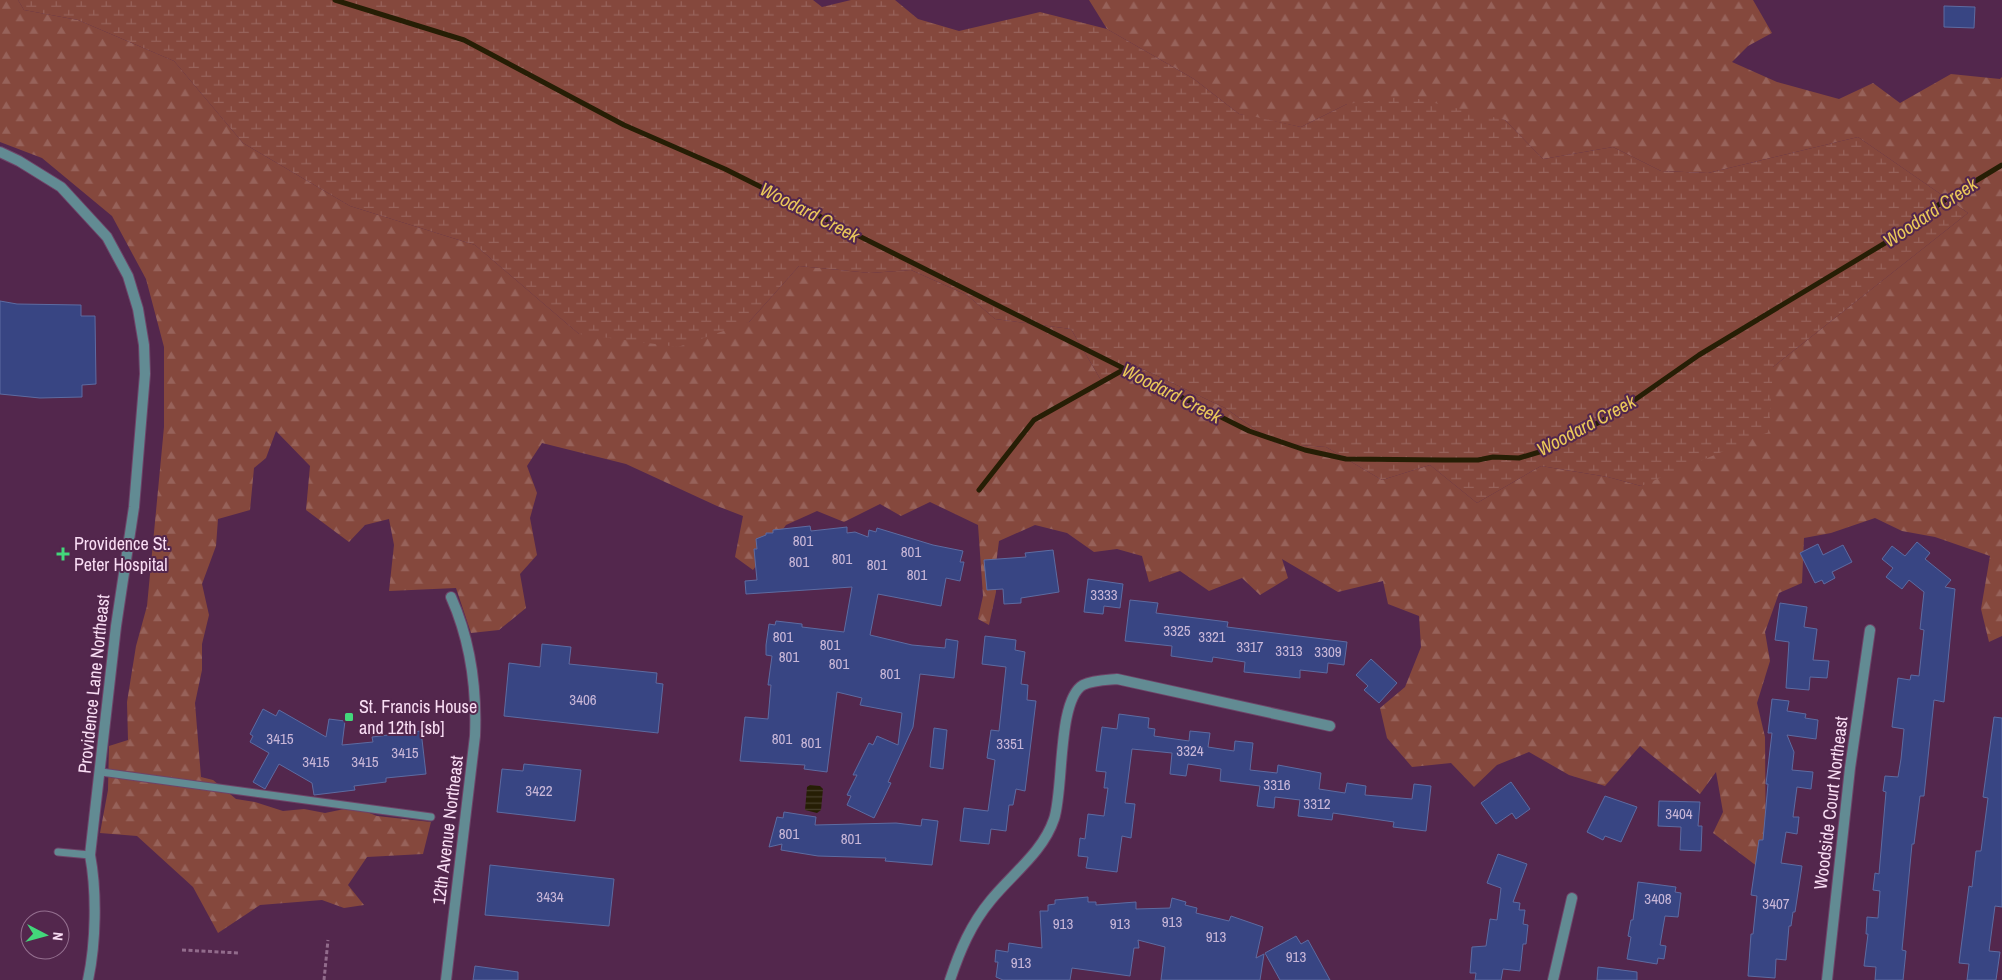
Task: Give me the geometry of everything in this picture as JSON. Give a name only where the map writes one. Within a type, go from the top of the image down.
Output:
[{"type":"street","name":"Providence Lane Northeast","points":[[0,152],[61,187],[107,237],[128,276],[138,308],[144,345],[145,374],[134,508],[116,626],[101,772],[90,855],[95,880],[91,966],[88,980]]},
{"type":"street","name":"12th Avenue Northeast","points":[[446,980],[476,736],[472,662],[460,617],[451,597]]},
{"type":"street","name":"Woodside Court Northeast","points":[[1827,980],[1850,768],[1870,630]]},
{"type":"street","points":[[950,980],[970,928],[992,899],[1039,846],[1054,820],[1059,794],[1069,702],[1082,686],[1096,681],[1117,679],[1330,726]]},
{"type":"street","points":[[1553,980],[1572,898]]},
{"type":"lane","points":[[101,772],[431,817]]},
{"type":"lane","points":[[58,852],[90,855]]},
{"type":"path","points":[[324,980],[328,940]]},
{"type":"path","points":[[182,950],[239,953]]},
{"type":"green space","points":[[0,0],[18,0],[24,10],[78,20],[174,61],[243,143],[350,206],[475,245],[579,334],[749,322],[799,266],[870,273],[911,270],[967,295],[995,319],[1071,329],[1102,382],[1130,363],[1225,408],[1275,443],[1326,447],[1382,480],[1430,465],[1477,503],[1541,466],[1608,477],[1641,486],[1773,367],[1968,213],[1858,137],[1708,173],[1661,171],[1613,147],[1543,159],[1505,120],[1347,104],[1301,127],[1239,114],[1194,79],[1107,29],[1089,0],[1753,0],[1772,33],[1748,46],[1732,62],[1777,82],[1839,99],[1873,83],[1900,103],[1951,74],[2000,79],[2002,77],[2002,636],[1989,642],[1981,609],[1990,556],[1935,537],[1902,531],[1875,518],[1831,533],[1804,538],[1802,583],[1779,593],[1765,632],[1770,661],[1757,703],[1765,737],[1766,873],[1713,833],[1723,812],[1716,772],[1700,794],[1640,746],[1605,786],[1569,775],[1529,752],[1497,765],[1474,787],[1451,763],[1412,767],[1387,738],[1380,708],[1405,687],[1421,647],[1419,616],[1388,604],[1383,581],[1338,592],[1282,559],[1288,578],[1260,595],[1242,578],[1209,591],[1180,571],[1149,582],[1142,556],[1117,549],[1094,552],[1067,533],[1035,525],[999,541],[996,564],[996,592],[989,625],[978,619],[983,596],[978,525],[930,502],[901,516],[880,504],[844,522],[817,511],[786,525],[753,570],[735,557],[743,516],[626,464],[542,443],[527,466],[537,493],[530,518],[537,555],[520,574],[526,608],[499,630],[471,633],[456,588],[389,591],[394,545],[389,519],[365,525],[349,542],[306,510],[310,466],[276,431],[266,458],[254,468],[250,510],[218,519],[216,546],[202,584],[209,615],[202,644],[202,670],[195,703],[201,777],[213,780],[236,799],[255,802],[283,811],[304,809],[325,813],[354,807],[377,816],[431,822],[423,854],[367,857],[348,885],[364,905],[344,908],[322,900],[260,905],[218,933],[193,887],[137,836],[100,833],[108,790],[109,746],[128,740],[127,702],[136,646],[147,606],[164,427],[164,347],[146,279],[112,216],[42,158],[0,142]]},
{"type":"green space","points":[[18,0],[813,0],[822,7],[851,0],[895,0],[918,19],[959,31],[1040,12],[1107,29],[1194,79],[1239,114],[1301,127],[1347,104],[1406,96],[1505,120],[1543,159],[1613,147],[1661,171],[1708,173],[1858,137],[1968,213],[1773,367],[1769,432],[1641,486],[1608,477],[1541,466],[1477,503],[1430,465],[1382,480],[1326,447],[1275,443],[1225,408],[1130,363],[1102,382],[1071,329],[995,319],[967,295],[911,270],[870,273],[799,266],[749,322],[678,347],[579,334],[475,245],[350,206],[243,143],[174,61],[78,20],[24,10]]},
{"type":"shaded area","points":[[810,785],[820,786],[823,789],[821,810],[817,813],[805,810],[807,787]]},
{"type":"building","points":[[1944,6],[1975,7],[1974,28],[1944,27]]},
{"type":"building","points":[[0,301],[17,304],[81,305],[81,316],[95,316],[96,384],[82,385],[82,397],[40,398],[0,394]]},
{"type":"building","points":[[810,526],[811,531],[847,527],[847,533],[855,532],[868,537],[869,530],[876,532],[877,528],[933,545],[963,551],[960,562],[964,562],[960,581],[946,578],[941,606],[878,594],[870,635],[912,645],[945,648],[946,639],[958,641],[954,678],[920,674],[913,727],[888,782],[891,783],[874,818],[847,805],[851,796],[847,795],[857,775],[853,775],[869,743],[873,745],[877,736],[898,745],[902,713],[860,705],[862,698],[837,692],[827,772],[804,769],[805,765],[740,761],[745,717],[768,719],[771,685],[768,685],[772,656],[766,655],[769,624],[775,625],[776,621],[802,624],[802,627],[844,632],[852,587],[746,594],[745,581],[757,580],[754,549],[757,549],[756,539],[766,535],[766,533],[773,533],[773,530]]},
{"type":"building","points":[[1917,542],[1930,553],[1925,559],[1951,580],[1945,587],[1955,589],[1944,702],[1934,700],[1924,796],[1920,796],[1914,844],[1912,844],[1902,950],[1906,951],[1903,980],[1875,980],[1876,967],[1864,966],[1868,934],[1866,934],[1867,917],[1878,918],[1880,891],[1873,890],[1875,873],[1879,874],[1886,792],[1883,791],[1885,776],[1898,777],[1901,759],[1904,729],[1892,727],[1898,678],[1910,680],[1911,675],[1919,676],[1924,630],[1920,629],[1924,592],[1909,580],[1902,589],[1886,577],[1893,568],[1882,559],[1892,546],[1905,556]]},
{"type":"building","points":[[1818,544],[1823,555],[1843,545],[1852,562],[1832,572],[1835,578],[1824,584],[1822,580],[1815,583],[1800,553]]},
{"type":"building","points":[[1053,550],[1059,592],[1021,598],[1021,603],[1004,604],[1003,589],[987,590],[984,560],[1026,557],[1025,553]]},
{"type":"building","points":[[1088,579],[1123,584],[1120,608],[1104,606],[1103,614],[1084,612]]},
{"type":"building","points":[[1130,600],[1158,603],[1156,613],[1228,622],[1227,627],[1347,642],[1344,665],[1328,663],[1327,673],[1300,670],[1300,678],[1244,672],[1245,662],[1213,657],[1212,662],[1171,656],[1172,646],[1125,641]]},
{"type":"building","points":[[1780,603],[1807,607],[1804,627],[1817,629],[1813,660],[1829,661],[1827,678],[1810,677],[1809,690],[1786,688],[1789,642],[1775,640]]},
{"type":"building","points":[[985,636],[1016,640],[1015,650],[1025,652],[1021,684],[1028,685],[1027,700],[1036,701],[1025,791],[1016,789],[1013,805],[1009,805],[1006,831],[991,829],[989,844],[960,841],[964,808],[988,811],[995,760],[987,758],[991,730],[999,731],[1006,667],[982,664]]},
{"type":"building","points":[[542,644],[571,647],[569,664],[657,673],[656,683],[663,684],[658,733],[504,716],[509,663],[540,667]]},
{"type":"building","points":[[1371,659],[1397,683],[1379,703],[1364,690],[1368,686],[1356,675]]},
{"type":"building","points":[[1772,699],[1789,701],[1787,711],[1806,714],[1805,718],[1818,720],[1816,739],[1787,735],[1794,752],[1792,770],[1813,772],[1811,789],[1797,787],[1793,817],[1799,817],[1797,834],[1786,832],[1781,863],[1802,866],[1795,912],[1793,912],[1791,926],[1789,926],[1786,960],[1776,959],[1775,978],[1748,976],[1751,934],[1753,934],[1757,896],[1751,895],[1759,840],[1763,840],[1768,784],[1766,784],[1772,733],[1768,733]]},
{"type":"building","points":[[263,709],[276,716],[279,710],[326,737],[329,719],[345,721],[342,745],[373,742],[372,737],[421,731],[426,774],[386,778],[386,782],[354,786],[355,790],[314,795],[312,783],[279,764],[265,789],[253,782],[269,753],[250,742],[253,736],[250,734]]},
{"type":"building","points":[[1119,714],[1149,718],[1148,728],[1155,729],[1154,736],[1189,741],[1190,731],[1210,733],[1208,747],[1234,751],[1235,741],[1253,743],[1250,770],[1277,773],[1278,765],[1321,773],[1319,789],[1345,793],[1347,783],[1366,786],[1365,795],[1412,799],[1414,784],[1431,786],[1426,831],[1393,827],[1394,822],[1333,813],[1332,820],[1298,816],[1300,800],[1275,797],[1274,808],[1257,806],[1260,786],[1220,781],[1221,769],[1188,764],[1186,776],[1170,774],[1172,753],[1132,749],[1125,803],[1135,804],[1131,838],[1122,836],[1117,872],[1086,868],[1088,857],[1078,856],[1080,838],[1085,839],[1088,814],[1104,816],[1108,788],[1104,788],[1106,772],[1096,771],[1102,727],[1117,729]]},
{"type":"building","points":[[1994,717],[2002,718],[2002,907],[1995,906],[1989,951],[2000,952],[1996,980],[1967,980],[1969,964],[1959,963],[1969,886],[1972,887],[1976,851],[1981,851],[1988,798],[1983,797]]},
{"type":"building","points":[[934,728],[947,730],[943,769],[930,767]]},
{"type":"building","points":[[524,764],[581,770],[575,821],[497,812],[502,769],[523,771]]},
{"type":"building","points":[[1511,782],[1530,809],[1516,819],[1512,813],[1496,824],[1481,803]]},
{"type":"building","points":[[1605,796],[1637,807],[1621,842],[1605,836],[1603,840],[1587,832]]},
{"type":"building","points":[[1659,801],[1700,802],[1698,826],[1702,826],[1701,851],[1680,850],[1681,827],[1658,826]]},
{"type":"building","points":[[784,812],[816,817],[815,825],[896,823],[921,826],[922,819],[938,821],[932,865],[885,861],[886,858],[818,856],[781,850],[782,844],[769,847],[777,817],[783,818]]},
{"type":"building","points":[[1498,854],[1527,864],[1513,902],[1520,903],[1519,910],[1525,910],[1523,924],[1528,925],[1526,944],[1523,944],[1520,971],[1503,969],[1501,980],[1475,980],[1476,973],[1470,973],[1472,947],[1486,946],[1490,919],[1497,920],[1501,888],[1487,883]]},
{"type":"building","points":[[490,865],[614,879],[609,926],[485,915]]},
{"type":"building","points":[[1638,882],[1676,887],[1675,892],[1681,893],[1678,917],[1665,916],[1660,945],[1666,946],[1664,959],[1658,958],[1657,964],[1627,959],[1631,937],[1628,936],[1631,920],[1633,920]]},
{"type":"building","points":[[1088,897],[1088,902],[1096,902],[1096,905],[1136,902],[1136,909],[1170,908],[1172,898],[1186,902],[1185,905],[1197,908],[1196,913],[1229,921],[1231,916],[1263,927],[1256,958],[1264,954],[1260,980],[1161,980],[1165,947],[1138,940],[1139,948],[1134,948],[1130,976],[1072,968],[1070,980],[1003,980],[996,977],[998,962],[995,962],[996,950],[1008,952],[1009,943],[1042,948],[1040,911],[1048,911],[1048,905],[1055,904],[1055,900]]},
{"type":"building","points":[[1296,936],[1301,944],[1308,940],[1330,980],[1280,980],[1265,953]]},
{"type":"building","points":[[475,966],[518,972],[518,980],[473,980]]},
{"type":"building","points":[[1598,967],[1637,972],[1637,980],[1597,980]]},
{"type":"waterway","name":"Woodard Creek","points":[[335,0],[464,40],[624,125],[725,169],[1249,431],[1305,450],[1346,459],[1478,460],[1493,457],[1519,458],[1546,450],[1613,415],[1699,355],[1895,237],[1949,197],[2002,165]]},
{"type":"waterway","points":[[979,490],[1034,420],[1123,370]]},
{"type":"place","name":"Providence St. Peter Hospital","points":[[63,554]]},
{"type":"place","name":"St. Francis House and 12th [sb]","points":[[349,717]]}]
